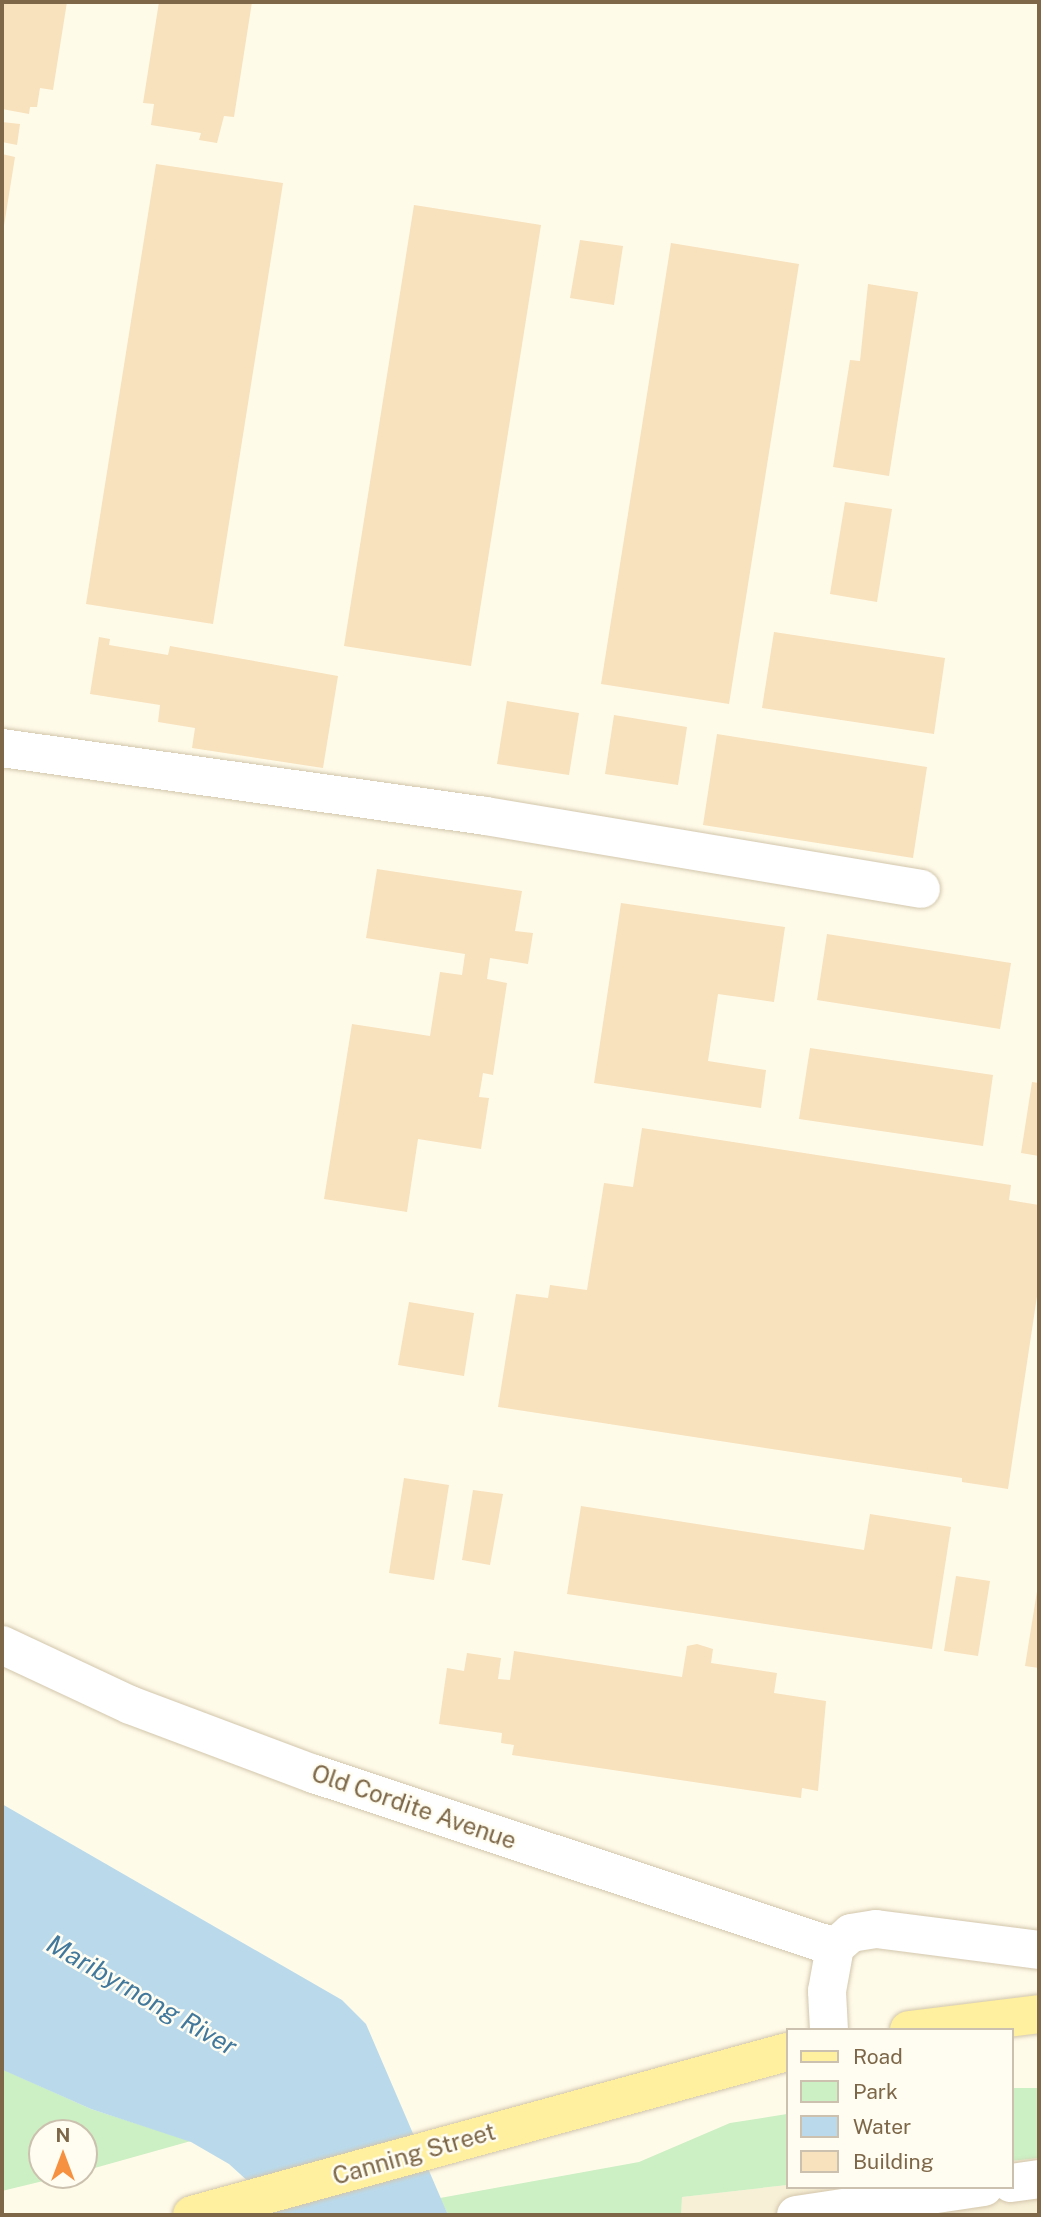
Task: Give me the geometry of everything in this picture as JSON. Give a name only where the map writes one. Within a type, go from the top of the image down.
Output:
[{"type":"main road","points":[[925,2028],[1039,2014]]},
{"type":"main road","name":"Canning Street","points":[[192,2215],[635,2091],[786,2052]]},
{"type":"street","points":[[2,748],[485,816],[921,889]]},
{"type":"street","name":"Old Cordite Avenue","points":[[2,1645],[130,1704],[314,1774],[835,1947]]},
{"type":"street","points":[[829,2028],[827,1991],[835,1947],[851,1933],[876,1929],[1039,1950]]},
{"type":"street","points":[[1013,2183],[1039,2179]]},
{"type":"street","points":[[796,2215],[972,2189]]},
{"type":"shaded area","points":[[1039,2158],[1039,2215],[681,2215],[682,2197],[786,2185],[786,2189],[1013,2189],[1013,2161]]},
{"type":"green space","points":[[2,2069],[91,2109],[191,2141],[98,2167],[98,2119],[28,2119],[28,2185],[2,2191]]},
{"type":"green space","points":[[1013,2088],[1039,2088],[1039,2158],[1013,2161]]},
{"type":"green space","points":[[786,2114],[786,2185],[682,2197],[681,2215],[448,2215],[440,2198],[639,2162],[730,2123]]},
{"type":"water","name":"Maribyrnong River","points":[[2,1804],[342,2000],[366,2024],[448,2215],[271,2215],[260,2192],[229,2164],[191,2142],[91,2109],[3,2070]]},
{"type":"building","points":[[2,2],[67,2],[53,90],[40,88],[37,107],[30,107],[29,114],[2,109]]},
{"type":"building","points":[[159,2],[252,2],[234,117],[224,116],[217,143],[199,140],[201,133],[151,125],[154,104],[143,103]]},
{"type":"building","points":[[2,122],[20,124],[17,145],[2,142]]},
{"type":"building","points":[[2,154],[15,157],[3,232],[2,231]]},
{"type":"building","points":[[156,164],[283,183],[213,624],[86,604]]},
{"type":"building","points":[[414,205],[541,225],[471,666],[344,646]]},
{"type":"building","points":[[580,240],[623,246],[614,305],[570,298]]},
{"type":"building","points":[[671,243],[799,264],[729,704],[601,684]]},
{"type":"building","points":[[868,284],[918,292],[889,476],[833,467],[850,360],[860,361]]},
{"type":"building","points":[[845,502],[892,509],[877,602],[830,594]]},
{"type":"building","points":[[774,632],[945,658],[934,734],[762,708]]},
{"type":"building","points":[[99,637],[110,639],[109,645],[168,655],[170,646],[338,676],[323,768],[192,748],[195,728],[158,722],[160,705],[90,694]]},
{"type":"building","points":[[507,701],[579,713],[569,775],[497,764]]},
{"type":"building","points":[[614,715],[687,727],[678,785],[605,774]]},
{"type":"building","points":[[717,734],[927,767],[913,858],[703,825]]},
{"type":"building","points":[[377,869],[522,891],[515,931],[533,933],[528,964],[490,958],[487,979],[507,983],[493,1075],[483,1073],[479,1097],[489,1098],[481,1149],[418,1139],[407,1212],[324,1199],[352,1024],[430,1036],[440,972],[462,975],[465,954],[366,938]]},
{"type":"building","points":[[621,903],[785,927],[774,1002],[718,994],[708,1061],[766,1070],[761,1108],[594,1083]]},
{"type":"building","points":[[827,934],[1011,963],[1000,1029],[817,1000]]},
{"type":"building","points":[[810,1048],[993,1075],[983,1146],[799,1119]]},
{"type":"building","points":[[1032,1082],[1039,1083],[1039,1156],[1021,1153]]},
{"type":"building","points":[[642,1128],[1011,1185],[1009,1200],[1039,1205],[1039,1283],[1008,1489],[962,1482],[962,1478],[498,1407],[516,1294],[548,1298],[550,1285],[587,1290],[604,1183],[633,1187]]},
{"type":"building","points":[[409,1302],[474,1313],[464,1376],[398,1365]]},
{"type":"building","points":[[404,1478],[449,1485],[434,1580],[389,1573]]},
{"type":"building","points":[[473,1490],[503,1494],[490,1565],[462,1560]]},
{"type":"building","points":[[581,1506],[864,1550],[870,1514],[951,1527],[932,1649],[567,1594]]},
{"type":"building","points":[[956,1576],[990,1581],[978,1656],[944,1651]]},
{"type":"building","points":[[1039,1586],[1039,1668],[1025,1666]]},
{"type":"building","points":[[697,1644],[713,1649],[711,1663],[777,1673],[774,1693],[826,1701],[818,1791],[802,1788],[801,1798],[512,1755],[514,1745],[501,1743],[502,1733],[439,1724],[447,1668],[464,1671],[467,1653],[501,1658],[498,1679],[510,1680],[514,1651],[682,1677],[687,1646]]}]
